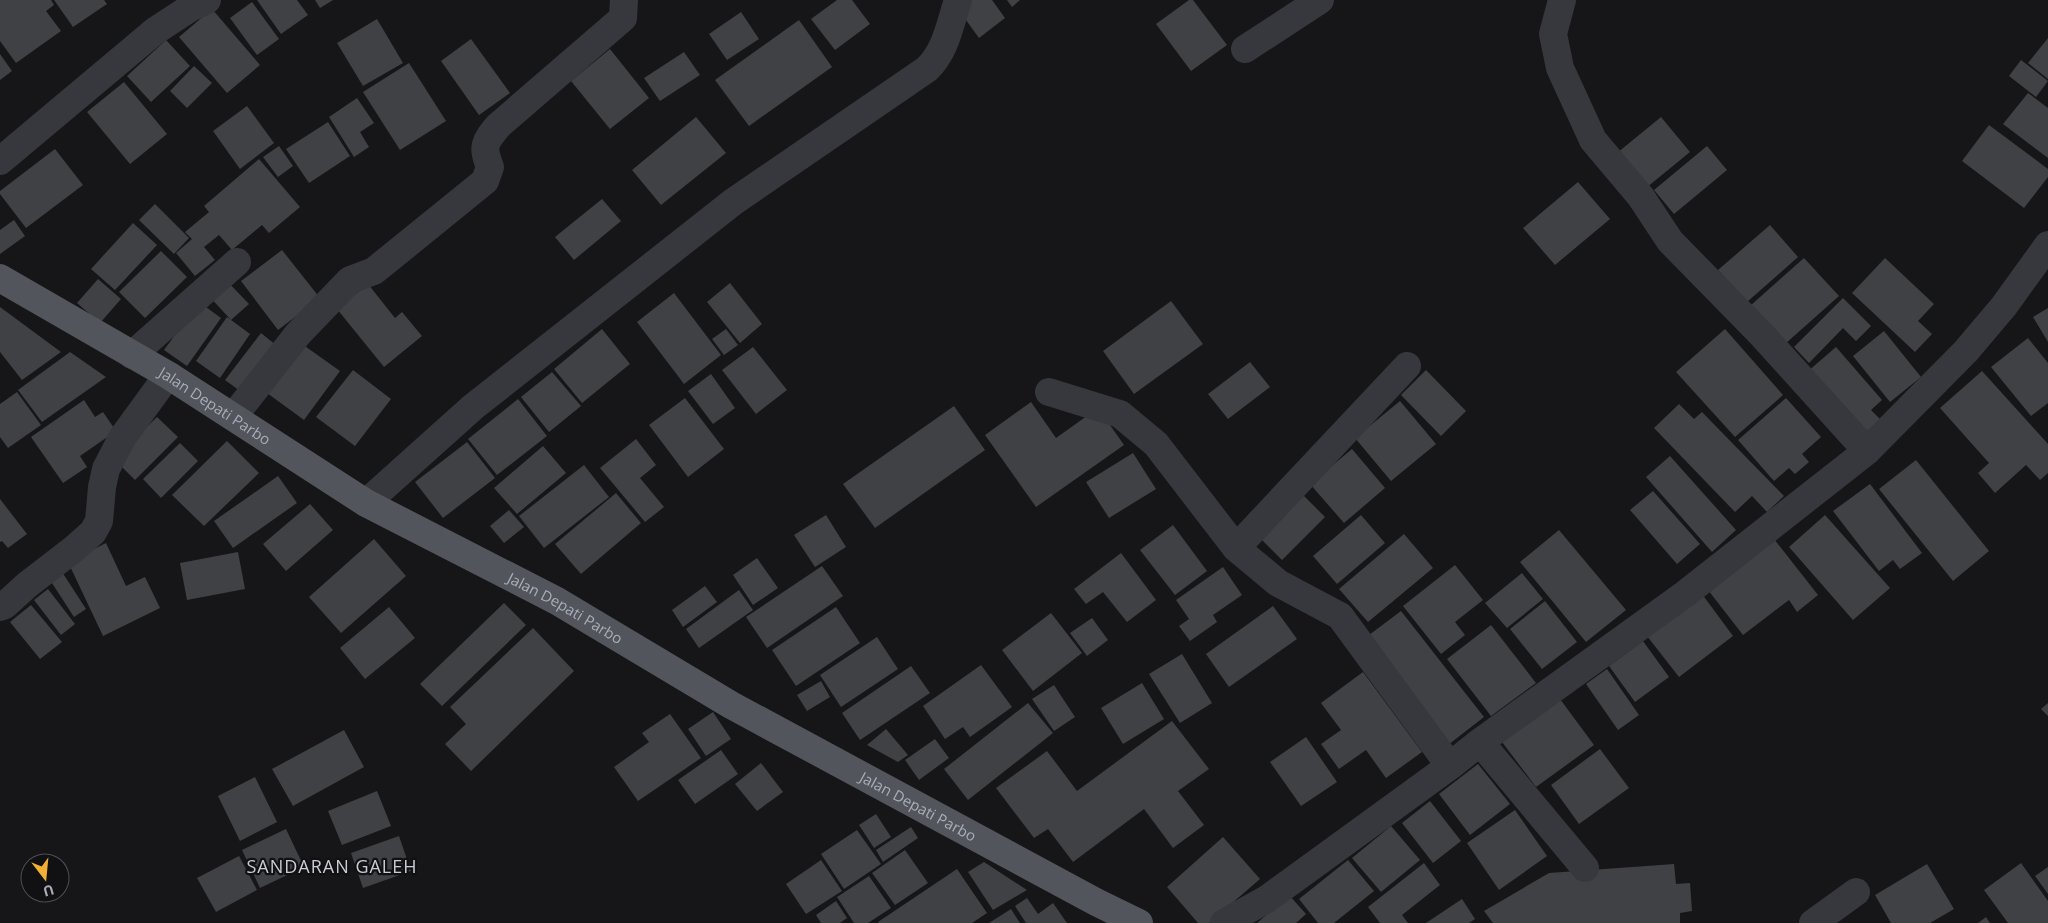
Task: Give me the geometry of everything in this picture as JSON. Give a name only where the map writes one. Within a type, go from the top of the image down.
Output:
[{"type":"main road","name":"Jalan Depati Parbo","points":[[0,278],[168,375],[366,503],[558,601],[732,705],[1096,902],[1139,923]]},
{"type":"street","points":[[0,160],[155,31],[190,8],[207,0]]},
{"type":"street","points":[[233,417],[298,334],[350,280],[374,271],[484,181],[490,167],[484,151],[488,138],[498,126],[600,40],[622,18],[624,0]]},
{"type":"street","points":[[366,503],[473,407],[733,202],[927,69],[936,61],[943,48],[958,0]]},
{"type":"street","points":[[1245,48],[1320,0]]},
{"type":"street","points":[[1562,0],[1554,34],[1560,68],[1593,140],[1640,197],[1670,241],[1763,336],[1867,452]]},
{"type":"street","points":[[1224,923],[1267,899],[1685,594],[1867,452],[1966,351],[2004,306],[2048,245]]},
{"type":"street","points":[[132,355],[237,262]]},
{"type":"street","points":[[1236,548],[1407,366]]},
{"type":"street","points":[[0,607],[5,605],[27,584],[76,548],[93,532],[99,521],[102,487],[106,469],[122,438],[168,375]]},
{"type":"street","points":[[1049,392],[1120,414],[1156,444],[1236,548],[1278,583],[1340,616],[1450,766]]},
{"type":"street","points":[[1480,742],[1585,868]]},
{"type":"street","points":[[1813,923],[1856,892]]},
{"type":"building","points":[[0,0],[51,0],[54,5],[46,11],[61,31],[16,63],[0,41]]},
{"type":"building","points":[[54,0],[104,0],[107,4],[73,27]]},
{"type":"building","points":[[257,0],[297,0],[308,15],[281,34]]},
{"type":"building","points":[[315,0],[333,0],[320,8]]},
{"type":"building","points":[[837,0],[852,0],[870,24],[835,50],[811,19]]},
{"type":"building","points":[[969,0],[992,0],[1005,18],[979,38],[958,9]]},
{"type":"building","points":[[1007,0],[1020,0],[1012,7]]},
{"type":"building","points":[[1189,0],[1193,0],[1227,45],[1191,71],[1156,24]]},
{"type":"building","points":[[252,2],[279,39],[257,55],[230,18]]},
{"type":"building","points":[[212,9],[260,65],[227,93],[179,37]]},
{"type":"building","points":[[741,12],[759,39],[727,60],[709,34]]},
{"type":"building","points":[[377,19],[403,63],[363,86],[337,43]]},
{"type":"building","points":[[799,20],[832,67],[749,126],[715,80]]},
{"type":"building","points":[[2048,38],[2048,79],[2028,63]]},
{"type":"building","points":[[471,39],[510,93],[479,115],[441,61]]},
{"type":"building","points":[[166,40],[190,66],[151,102],[127,76]]},
{"type":"building","points":[[610,49],[649,98],[610,129],[571,81]]},
{"type":"building","points":[[684,52],[700,75],[660,101],[644,78]]},
{"type":"building","points":[[0,54],[12,71],[0,80]]},
{"type":"building","points":[[2021,60],[2048,81],[2036,97],[2009,76]]},
{"type":"building","points":[[409,63],[446,121],[400,150],[363,92]]},
{"type":"building","points":[[194,66],[212,83],[187,108],[170,91]]},
{"type":"building","points":[[124,82],[167,134],[130,164],[87,112]]},
{"type":"building","points":[[2028,93],[2048,108],[2048,158],[2003,124]]},
{"type":"building","points":[[357,98],[374,123],[360,132],[369,147],[354,157],[329,117]]},
{"type":"building","points":[[247,106],[274,143],[240,169],[213,131]]},
{"type":"building","points":[[696,117],[726,153],[661,205],[632,170]]},
{"type":"building","points":[[1661,117],[1690,152],[1646,188],[1617,153]]},
{"type":"building","points":[[328,122],[350,156],[309,183],[286,149]]},
{"type":"building","points":[[1989,125],[2048,169],[2048,177],[2024,208],[1962,161]]},
{"type":"building","points":[[279,146],[293,166],[278,177],[263,157]]},
{"type":"building","points":[[1707,146],[1727,170],[1674,214],[1654,190]]},
{"type":"building","points":[[55,149],[83,185],[26,228],[0,194],[0,191]]},
{"type":"building","points":[[259,159],[300,207],[269,233],[262,225],[232,250],[219,235],[204,247],[215,260],[195,276],[176,253],[192,239],[185,232],[209,212],[204,206]]},
{"type":"building","points":[[1578,182],[1610,219],[1555,265],[1523,228]]},
{"type":"building","points":[[602,199],[621,221],[574,260],[555,237]]},
{"type":"building","points":[[155,204],[189,238],[174,254],[139,220]]},
{"type":"building","points":[[14,220],[25,236],[0,254],[0,230]]},
{"type":"building","points":[[133,223],[157,245],[115,290],[91,269]]},
{"type":"building","points":[[1770,225],[1798,257],[1747,302],[1718,270]]},
{"type":"building","points":[[282,250],[320,298],[278,330],[241,281]]},
{"type":"building","points":[[161,251],[187,277],[145,318],[119,292]]},
{"type":"building","points":[[1804,258],[1839,296],[1785,344],[1750,306]]},
{"type":"building","points":[[1885,258],[1934,304],[1918,321],[1932,334],[1915,352],[1852,293]]},
{"type":"building","points":[[98,279],[121,299],[100,323],[77,303]]},
{"type":"building","points":[[225,279],[249,304],[231,320],[208,295]]},
{"type":"building","points":[[730,283],[762,324],[740,343],[707,302]]},
{"type":"building","points":[[368,284],[395,318],[402,312],[422,336],[384,367],[337,309]]},
{"type":"building","points":[[674,293],[721,355],[684,384],[637,322]]},
{"type":"building","points":[[1843,298],[1871,326],[1856,341],[1843,328],[1809,363],[1794,347]]},
{"type":"building","points":[[1171,301],[1203,344],[1134,394],[1103,351]]},
{"type":"building","points":[[199,302],[221,318],[187,366],[164,350]]},
{"type":"building","points":[[0,307],[61,352],[22,380],[0,352]]},
{"type":"building","points":[[2048,308],[2048,342],[2033,317]]},
{"type":"building","points":[[227,317],[250,334],[220,378],[196,361]]},
{"type":"building","points":[[602,329],[630,364],[582,403],[554,369]]},
{"type":"building","points":[[726,329],[738,345],[724,355],[712,339]]},
{"type":"building","points":[[1725,329],[1783,395],[1735,437],[1676,372]]},
{"type":"building","points":[[1884,331],[1921,377],[1890,402],[1853,356]]},
{"type":"building","points":[[261,333],[282,350],[247,396],[225,380]]},
{"type":"building","points":[[2028,338],[2048,363],[2048,403],[2031,416],[1991,367]]},
{"type":"building","points":[[302,344],[340,371],[304,420],[267,393]]},
{"type":"building","points":[[753,347],[787,390],[756,414],[722,370]]},
{"type":"building","points":[[1836,347],[1882,400],[1871,410],[1881,420],[1862,435],[1807,372]]},
{"type":"building","points":[[70,352],[106,377],[42,422],[18,390]]},
{"type":"building","points":[[1250,362],[1270,387],[1228,419],[1208,394]]},
{"type":"building","points":[[353,370],[391,399],[355,446],[316,417]]},
{"type":"building","points":[[1426,370],[1466,411],[1441,436],[1401,395]]},
{"type":"building","points":[[1982,371],[2048,444],[2048,473],[2040,480],[2026,465],[1995,493],[1978,473],[1989,463],[1940,408]]},
{"type":"building","points":[[552,372],[581,406],[549,432],[521,397]]},
{"type":"building","points":[[711,374],[735,408],[713,424],[688,391]]},
{"type":"building","points":[[17,392],[41,425],[8,448],[0,437],[0,404]]},
{"type":"building","points":[[685,398],[724,449],[688,477],[649,425]]},
{"type":"building","points":[[1786,398],[1821,437],[1802,454],[1809,462],[1795,474],[1789,468],[1774,481],[1738,440]]},
{"type":"building","points":[[518,399],[547,436],[497,475],[468,439]]},
{"type":"building","points":[[84,400],[95,417],[103,412],[116,431],[80,456],[87,467],[63,483],[31,437]]},
{"type":"building","points":[[1400,401],[1436,444],[1391,481],[1355,438]]},
{"type":"building","points":[[1031,402],[1056,438],[1098,408],[1124,445],[1036,507],[985,435]]},
{"type":"building","points":[[1679,404],[1694,419],[1702,412],[1784,496],[1767,512],[1752,496],[1735,512],[1654,428]]},
{"type":"building","points":[[954,406],[985,450],[875,528],[843,484]]},
{"type":"building","points":[[157,417],[178,437],[135,480],[114,459]]},
{"type":"building","points":[[636,439],[656,465],[640,478],[664,507],[645,522],[600,468]]},
{"type":"building","points":[[227,441],[259,473],[204,526],[172,495]]},
{"type":"building","points":[[467,442],[495,478],[443,518],[415,482]]},
{"type":"building","points":[[180,443],[198,461],[161,498],[143,479]]},
{"type":"building","points":[[543,446],[566,473],[517,514],[494,488]]},
{"type":"building","points":[[1352,449],[1385,488],[1344,523],[1310,484]]},
{"type":"building","points":[[1133,453],[1156,489],[1109,518],[1086,482]]},
{"type":"building","points":[[1670,456],[1736,530],[1712,552],[1646,477]]},
{"type":"building","points":[[1916,460],[1989,551],[1953,581],[1879,489]]},
{"type":"building","points":[[584,465],[609,497],[544,548],[519,516]]},
{"type":"building","points":[[278,476],[297,503],[233,548],[214,521]]},
{"type":"building","points":[[1870,484],[1922,553],[1900,569],[1893,560],[1879,571],[1833,511]]},
{"type":"building","points":[[1298,490],[1325,517],[1282,560],[1255,533]]},
{"type":"building","points":[[1653,491],[1700,544],[1677,564],[1630,510]]},
{"type":"building","points":[[616,493],[641,523],[581,574],[555,544]]},
{"type":"building","points":[[0,499],[27,534],[8,548],[2,541],[0,542]]},
{"type":"building","points":[[310,504],[333,530],[286,571],[263,544]]},
{"type":"building","points":[[509,510],[524,527],[504,543],[490,526]]},
{"type":"building","points":[[826,515],[846,547],[815,567],[794,535]]},
{"type":"building","points":[[1361,515],[1385,543],[1337,584],[1313,556]]},
{"type":"building","points":[[1825,515],[1890,588],[1853,620],[1789,547]]},
{"type":"building","points":[[1173,525],[1207,571],[1175,595],[1140,550]]},
{"type":"building","points":[[1559,530],[1626,610],[1586,642],[1520,562]]},
{"type":"building","points":[[1404,534],[1433,568],[1368,622],[1339,589]]},
{"type":"building","points":[[374,539],[406,576],[341,633],[309,597]]},
{"type":"building","points":[[1774,539],[1818,595],[1797,612],[1789,600],[1743,635],[1708,590]]},
{"type":"building","points":[[106,543],[126,586],[145,577],[160,608],[103,636],[68,562]]},
{"type":"building","points":[[238,552],[245,589],[187,600],[180,563]]},
{"type":"building","points":[[1121,553],[1156,600],[1127,622],[1103,592],[1086,604],[1074,589]]},
{"type":"building","points":[[757,558],[778,588],[753,605],[733,575]]},
{"type":"building","points":[[1455,565],[1483,600],[1455,622],[1465,635],[1441,654],[1403,606]]},
{"type":"building","points":[[822,566],[843,596],[767,648],[746,617]]},
{"type":"building","points":[[1223,567],[1242,595],[1213,615],[1217,622],[1190,641],[1179,626],[1189,619],[1176,600]]},
{"type":"building","points":[[62,572],[86,609],[74,617],[50,580]]},
{"type":"building","points":[[1522,573],[1543,599],[1507,628],[1485,603]]},
{"type":"building","points":[[705,586],[717,602],[683,627],[672,610]]},
{"type":"building","points":[[48,589],[75,624],[61,635],[34,600]]},
{"type":"building","points":[[739,590],[753,610],[699,648],[686,629]]},
{"type":"building","points":[[1702,594],[1733,636],[1679,677],[1647,636]]},
{"type":"building","points":[[1545,601],[1577,642],[1542,669],[1510,629]]},
{"type":"building","points":[[504,603],[526,625],[442,706],[420,684]]},
{"type":"building","points":[[31,605],[62,642],[40,659],[10,622]]},
{"type":"building","points":[[1273,606],[1297,639],[1229,687],[1206,654]]},
{"type":"building","points":[[389,607],[415,638],[365,679],[340,648]]},
{"type":"building","points":[[836,607],[860,643],[796,686],[772,650]]},
{"type":"building","points":[[1401,611],[1484,717],[1448,745],[1365,638]]},
{"type":"building","points":[[1051,613],[1082,653],[1033,691],[1002,650]]},
{"type":"building","points":[[1092,618],[1108,640],[1087,656],[1070,633]]},
{"type":"building","points":[[1491,625],[1536,683],[1491,716],[1447,659]]},
{"type":"building","points":[[533,628],[574,671],[471,771],[445,744],[466,724],[450,707]]},
{"type":"building","points":[[877,637],[898,669],[841,707],[820,675]]},
{"type":"building","points":[[1643,641],[1669,677],[1635,702],[1609,666]]},
{"type":"building","points":[[1182,654],[1212,703],[1180,723],[1149,674]]},
{"type":"building","points":[[981,665],[1012,707],[970,737],[963,727],[945,739],[923,706]]},
{"type":"building","points":[[911,666],[930,693],[860,740],[842,713]]},
{"type":"building","points":[[1607,669],[1639,715],[1618,730],[1586,684]]},
{"type":"building","points":[[1363,672],[1422,752],[1386,778],[1366,750],[1339,769],[1321,744],[1341,730],[1321,703]]},
{"type":"building","points":[[821,681],[830,697],[807,711],[797,695]]},
{"type":"building","points":[[1142,683],[1164,719],[1123,744],[1101,708]]},
{"type":"building","points":[[1054,685],[1075,717],[1054,731],[1032,699]]},
{"type":"building","points":[[1560,699],[1594,745],[1536,787],[1502,742]]},
{"type":"building","points":[[1028,703],[1053,733],[968,800],[944,769]]},
{"type":"building","points":[[2048,703],[2048,716],[2041,709]]},
{"type":"building","points":[[713,712],[731,739],[706,756],[688,729]]},
{"type":"building","points":[[670,714],[701,758],[638,801],[614,767],[649,742],[642,733]]},
{"type":"building","points":[[1172,721],[1209,769],[1178,791],[1204,825],[1173,848],[1144,809],[1073,862],[1048,829],[1034,838],[996,788],[1047,751],[1077,791]]},
{"type":"building","points":[[886,729],[908,755],[898,762],[867,745]]},
{"type":"building","points":[[344,730],[364,767],[293,806],[272,769]]},
{"type":"building","points":[[1306,737],[1337,782],[1301,806],[1270,762]]},
{"type":"building","points":[[935,739],[949,758],[919,780],[905,760]]},
{"type":"building","points":[[1600,749],[1629,788],[1579,824],[1551,785]]},
{"type":"building","points":[[721,750],[738,774],[695,804],[678,780]]},
{"type":"building","points":[[761,763],[783,792],[757,811],[735,784]]},
{"type":"building","points":[[1478,764],[1510,804],[1470,835],[1439,794]]},
{"type":"building","points":[[255,777],[277,822],[240,841],[218,796]]},
{"type":"building","points":[[377,791],[391,826],[342,845],[328,811]]},
{"type":"building","points":[[1430,801],[1461,841],[1433,863],[1402,823]]},
{"type":"building","points":[[1515,810],[1547,856],[1499,890],[1467,843]]},
{"type":"building","points":[[876,814],[891,837],[874,848],[859,825]]},
{"type":"building","points":[[1391,826],[1420,860],[1381,892],[1352,858]]},
{"type":"building","points":[[911,827],[918,838],[883,862],[876,850]]},
{"type":"building","points":[[286,829],[304,867],[260,888],[242,850]]},
{"type":"building","points":[[857,830],[881,864],[844,889],[821,854]]},
{"type":"building","points":[[399,836],[411,871],[363,888],[351,853]]},
{"type":"building","points":[[1223,837],[1260,879],[1209,923],[1198,923],[1167,887]]},
{"type":"building","points":[[905,850],[928,883],[895,905],[872,873]]},
{"type":"building","points":[[239,856],[257,890],[216,912],[197,878]]},
{"type":"building","points":[[821,860],[842,891],[806,914],[786,884]]},
{"type":"building","points":[[1348,860],[1374,891],[1334,923],[1318,923],[1299,899]]},
{"type":"building","points":[[984,862],[1027,890],[993,910],[968,872]]},
{"type":"building","points":[[1424,863],[1440,885],[1402,915],[1408,923],[1380,923],[1368,907]]},
{"type":"building","points":[[2021,863],[2048,901],[2048,923],[2008,923],[1984,890]]},
{"type":"building","points":[[1674,864],[1676,884],[1690,883],[1692,911],[1680,913],[1680,923],[1493,923],[1484,911],[1549,873]]},
{"type":"building","points":[[1927,864],[1954,909],[1930,923],[1891,923],[1875,895]]},
{"type":"building","points":[[2048,867],[2048,894],[2035,876]]},
{"type":"building","points":[[957,869],[987,913],[972,923],[878,922]]},
{"type":"building","points":[[869,876],[891,908],[868,923],[854,923],[837,897]]},
{"type":"building","points":[[1289,895],[1306,914],[1296,923],[1257,923]]},
{"type":"building","points":[[1027,898],[1038,914],[1053,903],[1067,923],[1026,923],[1015,906]]},
{"type":"building","points":[[1462,899],[1475,919],[1469,923],[1426,923]]},
{"type":"building","points":[[836,901],[847,918],[840,923],[821,923],[816,915]]},
{"type":"building","points":[[1011,909],[1020,923],[989,923]]},
{"type":"building","points":[[1986,917],[1990,923],[1978,923]]},
{"type":"district","name":"SANDARAN GALEH","points":[[332,866]]}]
